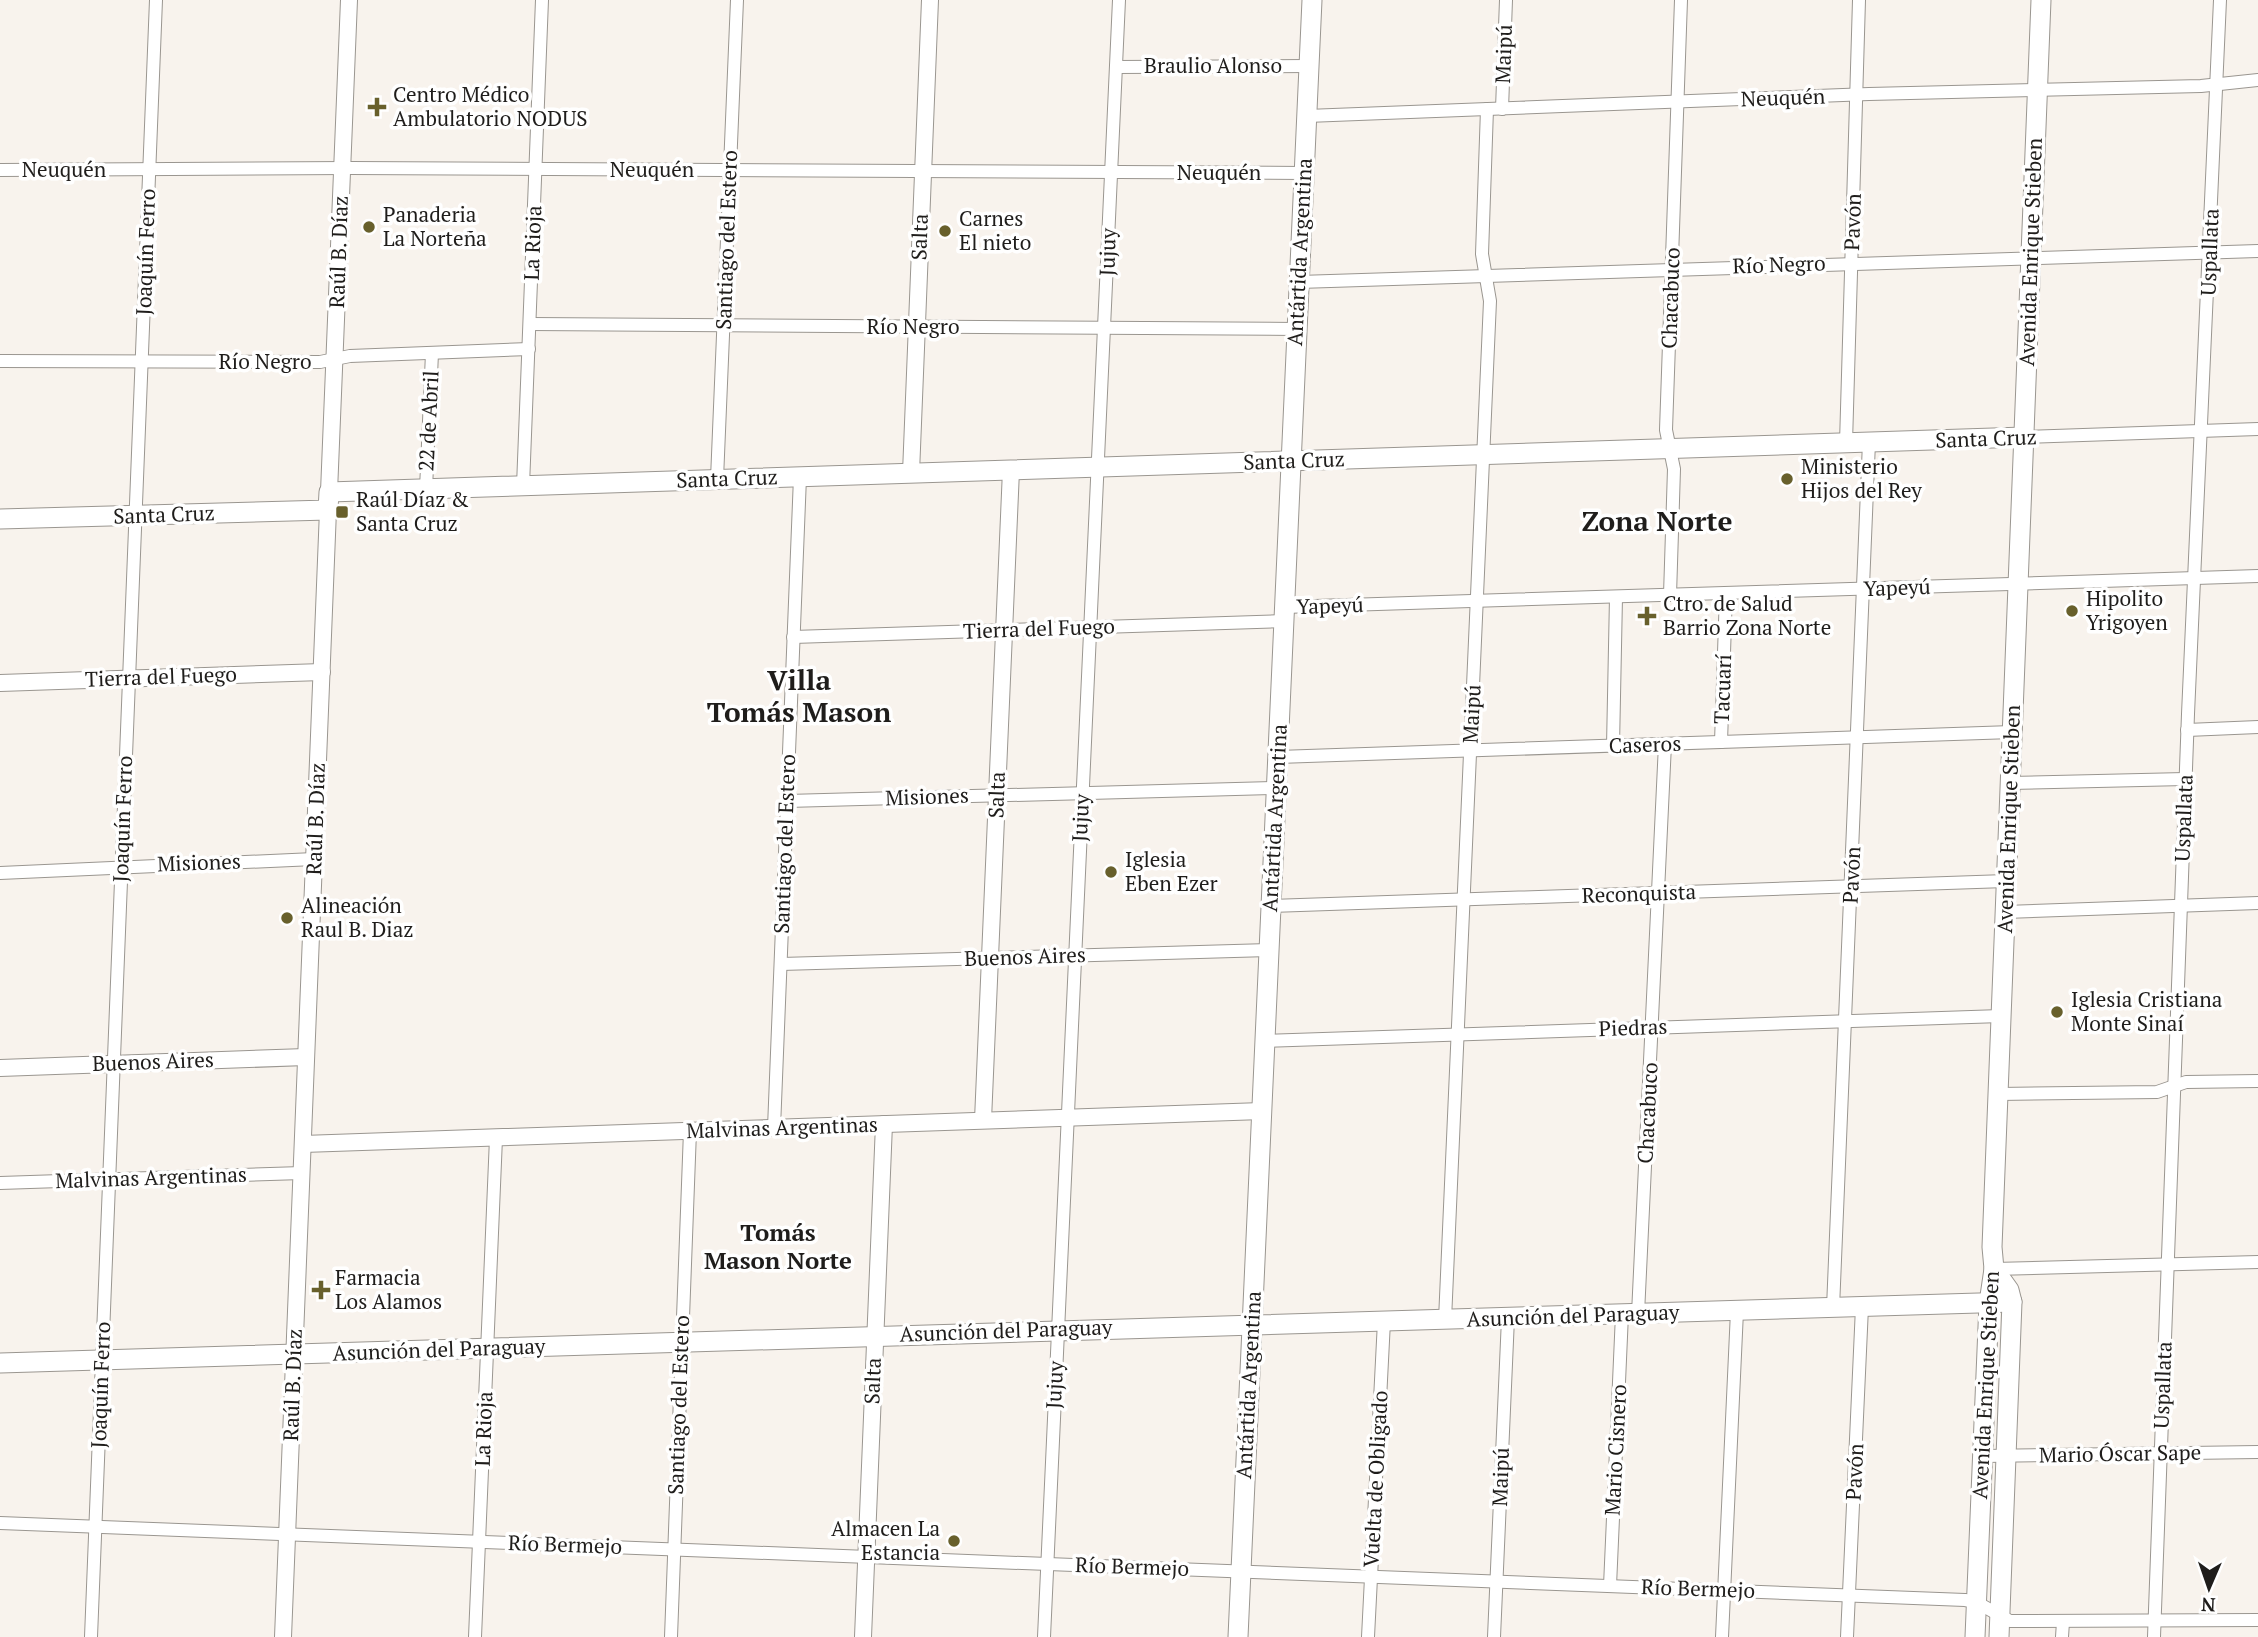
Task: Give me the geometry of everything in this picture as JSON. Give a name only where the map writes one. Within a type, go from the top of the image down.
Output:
[{"type":"main road","name":"Antártida Argentina","points":[[1238,1637],[1312,0]]},
{"type":"main road","name":"Avenida Enrique Stieben","points":[[1975,1637],[1989,1303],[1994,1269],[1998,1094],[2041,0]]},
{"type":"main road","name":"Santa Cruz","points":[[0,519],[135,516],[329,501],[426,489],[2024,438]]},
{"type":"main road","points":[[1994,1269],[2007,1285],[2012,1302]]},
{"type":"main road","name":"Avenida Enrique Stieben","points":[[1999,1627],[2012,1302]]},
{"type":"main road","name":"Asunción del Paraguay","points":[[0,1363],[2012,1302]]},
{"type":"street","name":"Joaquín Ferro","points":[[90,1637],[156,0]]},
{"type":"street","name":"Raúl B. Díaz","points":[[283,1637],[349,0]]},
{"type":"street","name":"La Rioja","points":[[523,486],[542,0]]},
{"type":"street","name":"Santiago del Estero","points":[[717,479],[737,0]]},
{"type":"street","name":"Salta","points":[[911,473],[930,0]]},
{"type":"street","name":"Jujuy","points":[[1044,1637],[1119,0]]},
{"type":"street","name":"Maipú","points":[[1502,109],[1506,0]]},
{"type":"street","name":"Chacabuco","points":[[1670,595],[1674,469],[1666,430],[1681,0]]},
{"type":"street","name":"Pavón","points":[[1846,443],[1859,0]]},
{"type":"street","name":"Uspallata","points":[[2154,1637],[2185,779],[2203,431],[2220,0]]},
{"type":"street","name":"Braulio Alonso","points":[[1116,67],[1309,66]]},
{"type":"street","name":"Neuquén","points":[[1307,116],[2258,80]]},
{"type":"street","name":"Maipú","points":[[1445,1320],[1490,300],[1482,254],[1487,109]]},
{"type":"street","name":"Neuquén","points":[[0,170],[343,168],[1304,173]]},
{"type":"street","name":"Río Negro","points":[[1299,282],[1851,262],[2258,251]]},
{"type":"street","name":"Río Negro","points":[[530,324],[1297,329]]},
{"type":"street","name":"Río Negro","points":[[0,361],[320,362],[350,356],[529,349]]},
{"type":"street","name":"22 de Abril","points":[[426,489],[432,353]]},
{"type":"street","name":"Santa Cruz","points":[[2024,438],[2258,429]]},
{"type":"street","name":"Pavón","points":[[1833,1308],[1859,737],[1869,442]]},
{"type":"street","name":"Salta","points":[[983,1121],[1011,470]]},
{"type":"street","name":"Santiago del Estero","points":[[774,1128],[800,477]]},
{"type":"street","name":"Yapeyú","points":[[1284,614],[1477,601],[2258,576]]},
{"type":"street","name":"Tacuarí","points":[[1721,742],[1726,593]]},
{"type":"street","points":[[1613,746],[1616,597]]},
{"type":"street","name":"Tierra del Fuego","points":[[793,637],[1089,627],[1284,614]]},
{"type":"street","name":"Tierra del Fuego","points":[[0,682],[322,672]]},
{"type":"street","points":[[2187,730],[2258,727]]},
{"type":"street","name":"Caseros","points":[[1278,757],[2012,732]]},
{"type":"street","name":"Chacabuco","points":[[1630,1314],[1652,1028],[1665,744]]},
{"type":"street","points":[[2010,783],[2185,779]]},
{"type":"street","name":"Misiones","points":[[787,801],[1276,788]]},
{"type":"street","name":"Misiones","points":[[0,873],[314,859]]},
{"type":"street","name":"Reconquista","points":[[1271,906],[2006,881]]},
{"type":"street","points":[[2005,912],[2258,903]]},
{"type":"street","name":"Buenos Aires","points":[[781,964],[1269,950]]},
{"type":"street","name":"Piedras","points":[[1265,1041],[2001,1016]]},
{"type":"street","name":"Buenos Aires","points":[[0,1068],[306,1057]]},
{"type":"street","points":[[1998,1094],[2157,1092],[2190,1082],[2258,1081]]},
{"type":"street","name":"Malvinas Argentinas","points":[[303,1144],[1262,1111]]},
{"type":"street","name":"Salta","points":[[863,1637],[884,1124]]},
{"type":"street","name":"Santiago del Estero","points":[[671,1637],[690,1131]]},
{"type":"street","name":"La Rioja","points":[[475,1637],[496,1138]]},
{"type":"street","name":"Malvinas Argentinas","points":[[0,1183],[302,1173]]},
{"type":"street","points":[[1994,1269],[2258,1262]]},
{"type":"street","name":"Pavón","points":[[1847,1637],[1862,1307]]},
{"type":"street","points":[[1721,1637],[1737,1311]]},
{"type":"street","name":"Mario Cisnero","points":[[1610,1586],[1630,1314]]},
{"type":"street","name":"Maipú","points":[[1494,1637],[1508,1318]]},
{"type":"street","name":"Vuelta de Obligado","points":[[1368,1637],[1384,1321]]},
{"type":"street","name":"Mario Óscar Sape","points":[[1983,1456],[2258,1452]]},
{"type":"street","name":"Río Bermejo","points":[[0,1522],[1849,1595],[1976,1602],[1999,1627],[2010,1621],[2258,1620]]},
{"type":"street","points":[[2062,1637],[2063,1622]]},
{"type":"place","name":"Centro Médico Ambulatorio NODUS","points":[[377,107]]},
{"type":"place","name":"Panaderia La Norteña","points":[[369,227]]},
{"type":"place","name":"Carnes El nieto","points":[[945,231]]},
{"type":"place","name":"Ministerio Hijos del Rey","points":[[1787,479]]},
{"type":"place","name":"Raúl Díaz & Santa Cruz","points":[[342,512]]},
{"type":"place","name":"Hipolito Yrigoyen","points":[[2072,611]]},
{"type":"place","name":"Ctro. de Salud Barrio Zona Norte","points":[[1647,616]]},
{"type":"place","name":"Iglesia Eben Ezer","points":[[1111,872]]},
{"type":"place","name":"Alineación Raul B. Diaz","points":[[287,918]]},
{"type":"place","name":"Iglesia Cristiana Monte Sinaí","points":[[2057,1012]]},
{"type":"place","name":"Farmacia Los Alamos","points":[[321,1290]]},
{"type":"place","name":"Almacen La Estancia","points":[[954,1541]]},
{"type":"district","name":"Zona Norte","points":[[1657,521]]},
{"type":"district","name":"Villa Tomás Mason","points":[[799,696]]},
{"type":"district","name":"Tomás Mason Norte","points":[[778,1247]]}]
